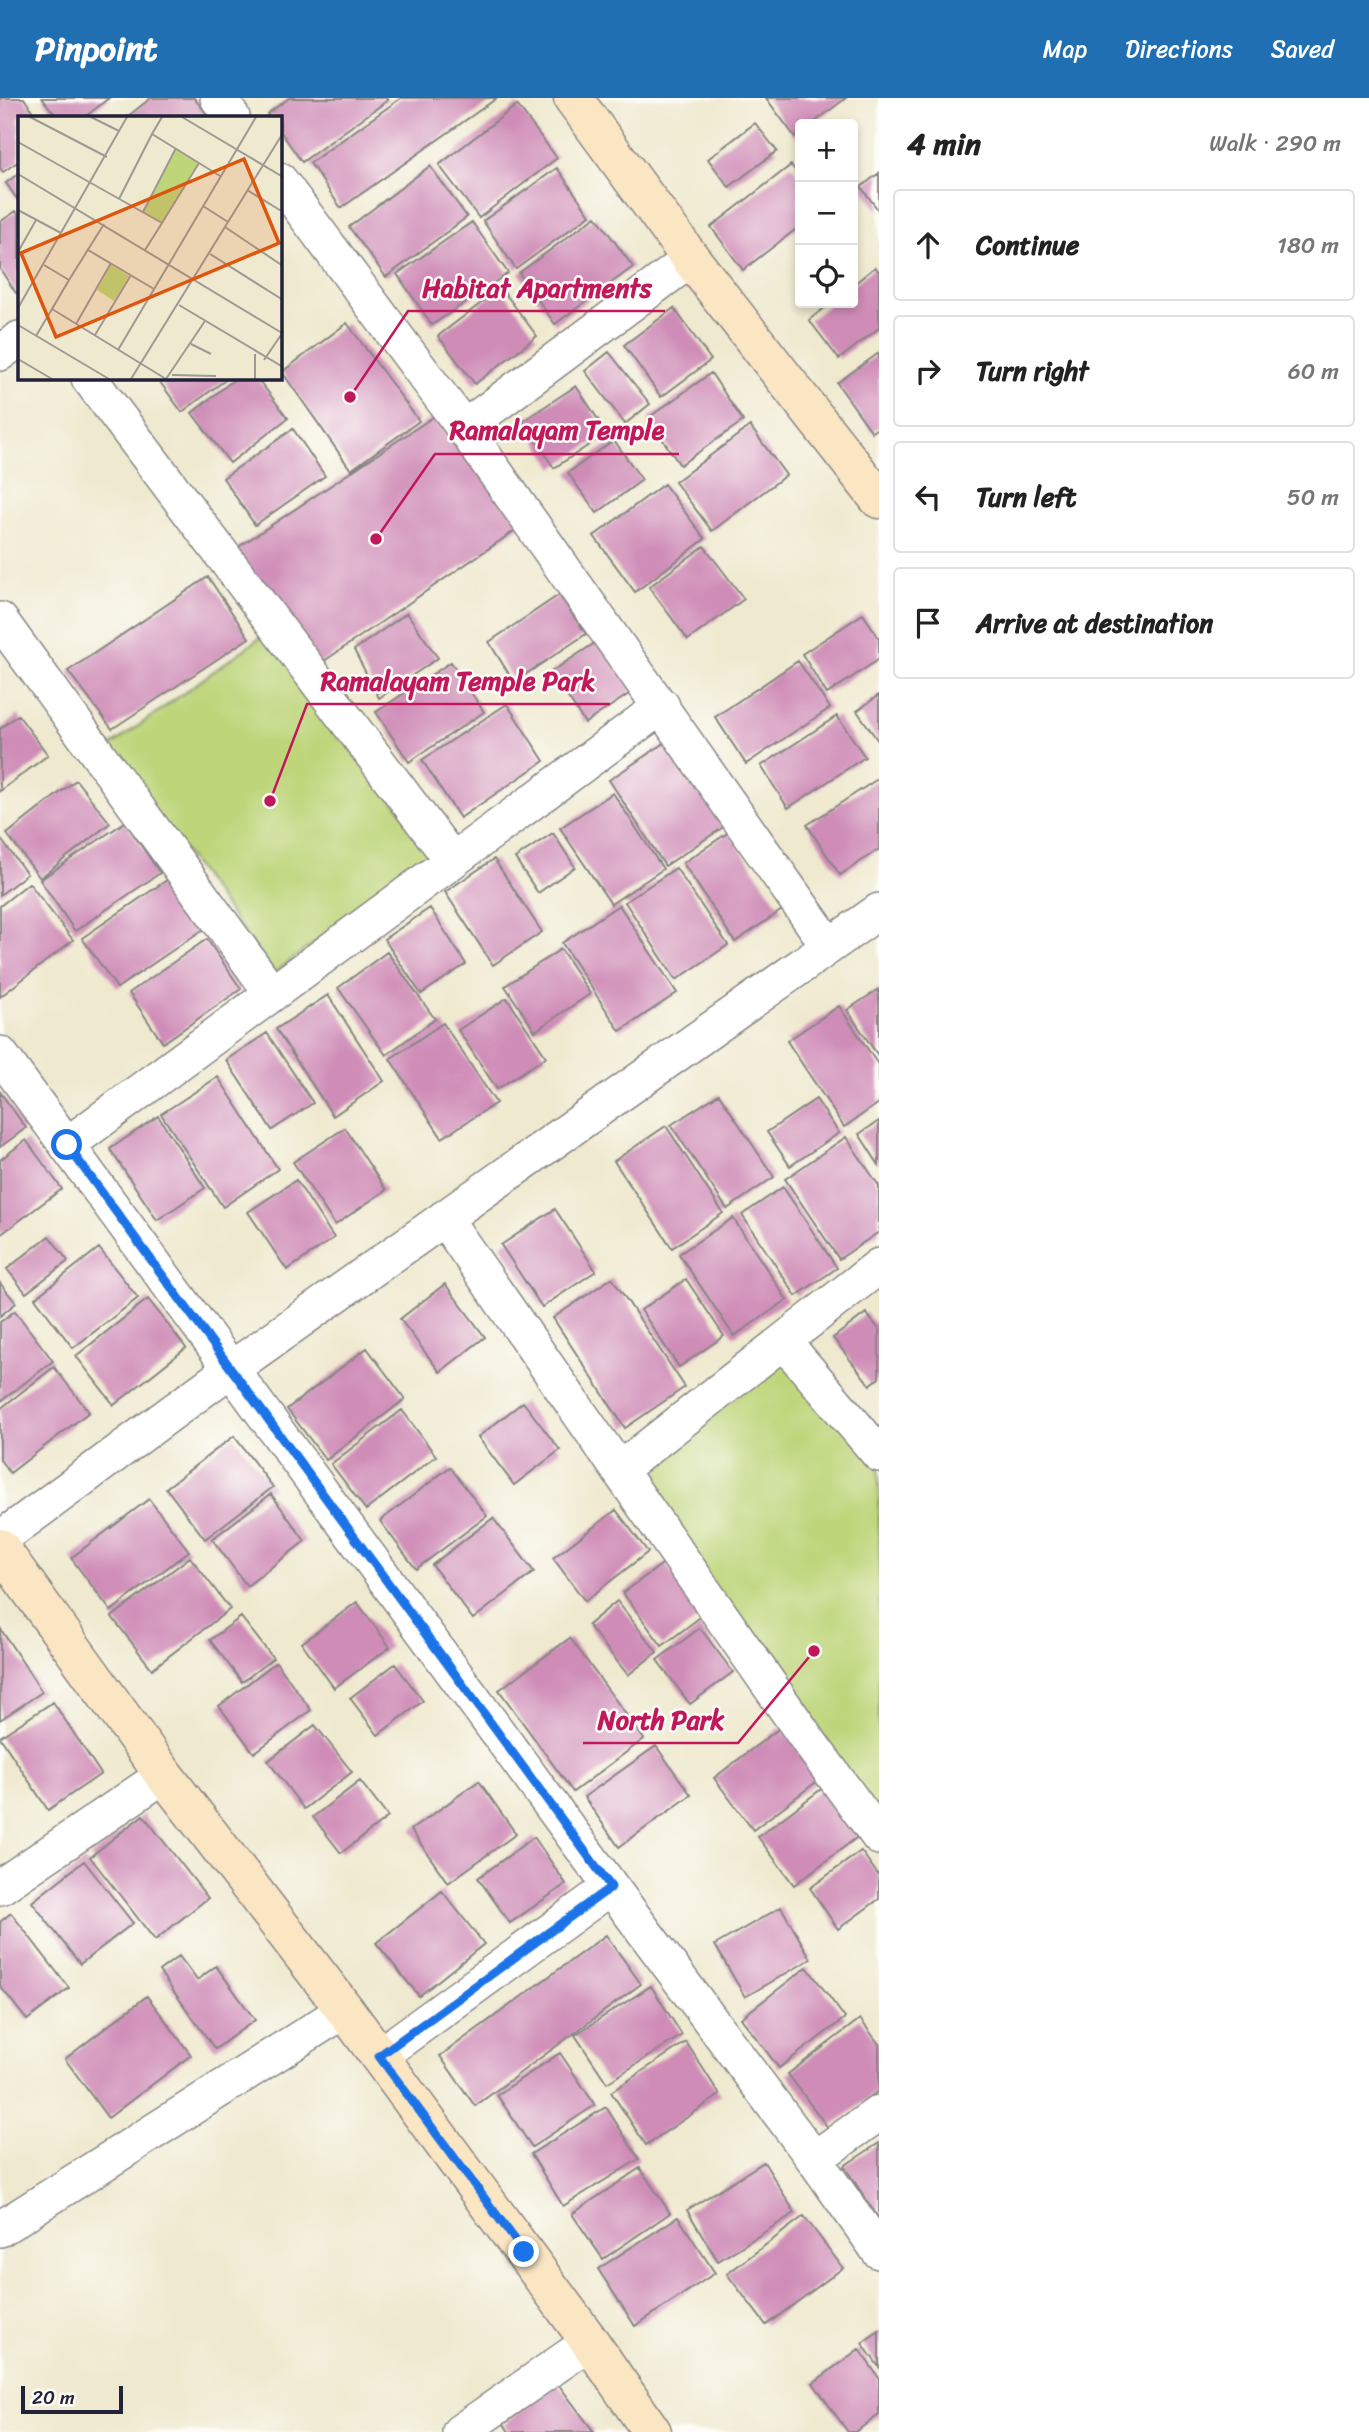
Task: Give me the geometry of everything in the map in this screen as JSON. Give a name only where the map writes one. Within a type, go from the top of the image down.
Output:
[{"type":"street","points":[[218,98],[231,116]]},
{"type":"street","points":[[573,98],[691,259],[879,499]]},
{"type":"street","points":[[282,184],[464,428],[829,946]]},
{"type":"street","points":[[464,428],[691,259]]},
{"type":"street","points":[[0,354],[18,341]]},
{"type":"street","points":[[91,380],[452,860]]},
{"type":"street","points":[[0,620],[272,993]]},
{"type":"street","points":[[67,1145],[662,706]]},
{"type":"street","points":[[0,1539],[231,1369],[879,911]]},
{"type":"street","points":[[0,1054],[879,2251]]},
{"type":"street","points":[[444,1218],[810,1743],[879,1837]]},
{"type":"street","points":[[619,1470],[879,1266]]},
{"type":"street","points":[[784,1342],[879,1454]]},
{"type":"street","points":[[0,1548],[164,1775],[345,2010],[590,2342],[652,2432]]},
{"type":"street","points":[[0,1887],[164,1775]]},
{"type":"street","points":[[379,2056],[611,1887]]},
{"type":"street","points":[[0,2229],[345,2010]]},
{"type":"street","points":[[814,2159],[879,2113]]},
{"type":"street","points":[[460,2432],[590,2342]]},
{"type":"green space","points":[[268,632],[433,854],[274,973],[108,748]]},
{"type":"green space","points":[[784,1342],[879,1454],[879,1832],[619,1470]]},
{"type":"building","points":[[0,98],[24,98],[35,116],[18,116],[18,162],[3,172],[0,168]]},
{"type":"building","points":[[42,98],[109,98],[86,116],[56,116]]},
{"type":"building","points":[[151,98],[194,98],[208,116],[128,116]]},
{"type":"building","points":[[289,98],[388,100],[302,162],[282,134],[282,116],[267,114]]},
{"type":"building","points":[[401,98],[497,98],[341,208],[310,163]]},
{"type":"building","points":[[766,98],[846,98],[819,119],[795,119],[795,137]]},
{"type":"building","points":[[517,105],[557,158],[479,218],[439,165]]},
{"type":"building","points":[[755,123],[777,151],[729,187],[708,159]]},
{"type":"building","points":[[791,165],[795,170],[795,230],[743,270],[711,227]]},
{"type":"building","points":[[430,166],[467,217],[386,277],[349,227]]},
{"type":"building","points":[[557,168],[590,215],[516,269],[483,221]]},
{"type":"building","points":[[879,173],[879,211],[861,187]]},
{"type":"building","points":[[18,174],[18,201],[6,183]]},
{"type":"building","points":[[16,211],[18,214],[16,293],[0,269],[0,222]]},
{"type":"building","points":[[596,216],[633,267],[555,324],[519,273]]},
{"type":"building","points":[[472,222],[508,273],[432,325],[397,274]]},
{"type":"building","points":[[875,267],[879,272],[879,328],[839,359],[809,320],[825,308],[858,308],[858,281]]},
{"type":"building","points":[[501,288],[537,336],[475,384],[438,336]]},
{"type":"building","points":[[674,308],[711,360],[661,397],[624,345]]},
{"type":"building","points":[[347,323],[419,421],[351,470],[282,372]]},
{"type":"building","points":[[609,352],[650,404],[625,424],[585,371]]},
{"type":"building","points":[[879,353],[879,427],[872,432],[837,383]]},
{"type":"building","points":[[711,373],[743,421],[680,465],[648,418]]},
{"type":"building","points":[[158,380],[225,380],[182,412]]},
{"type":"building","points":[[233,380],[259,380],[288,418],[230,463],[192,413]]},
{"type":"building","points":[[576,386],[607,433],[554,468],[523,421]]},
{"type":"building","points":[[442,411],[523,525],[314,668],[228,554]]},
{"type":"building","points":[[750,426],[786,475],[712,531],[675,482]]},
{"type":"building","points":[[293,429],[325,476],[255,525],[223,478]]},
{"type":"building","points":[[614,440],[642,480],[597,513],[568,473]]},
{"type":"building","points":[[664,484],[705,539],[635,592],[594,536]]},
{"type":"building","points":[[704,546],[744,599],[688,640],[649,587]]},
{"type":"building","points":[[208,577],[249,638],[112,729],[68,671]]},
{"type":"building","points":[[559,595],[586,634],[514,682],[489,642]]},
{"type":"building","points":[[407,613],[438,658],[379,698],[354,650]]},
{"type":"building","points":[[863,614],[879,638],[879,659],[827,694],[802,654]]},
{"type":"building","points":[[601,639],[635,690],[585,723],[551,672]]},
{"type":"building","points":[[798,661],[830,708],[746,764],[715,717]]},
{"type":"building","points":[[451,662],[484,712],[409,762],[376,712]]},
{"type":"building","points":[[879,695],[879,742],[857,711]]},
{"type":"building","points":[[507,704],[544,761],[460,818],[422,760]]},
{"type":"building","points":[[18,715],[48,755],[0,791],[0,729]]},
{"type":"building","points":[[837,716],[865,757],[788,808],[761,766]]},
{"type":"building","points":[[669,740],[725,826],[665,866],[609,780]]},
{"type":"building","points":[[879,778],[879,849],[840,875],[807,825]]},
{"type":"building","points":[[76,780],[110,823],[40,878],[7,834]]},
{"type":"building","points":[[613,793],[663,869],[611,904],[560,828]]},
{"type":"building","points":[[125,822],[160,873],[75,931],[40,880]]},
{"type":"building","points":[[729,832],[782,910],[735,942],[683,863]]},
{"type":"building","points":[[553,833],[575,867],[538,893],[515,858]]},
{"type":"building","points":[[0,838],[27,874],[0,895]]},
{"type":"building","points":[[494,859],[542,932],[493,965],[445,892]]},
{"type":"building","points":[[676,868],[728,945],[676,980],[625,902]]},
{"type":"building","points":[[170,878],[204,929],[117,988],[82,938]]},
{"type":"building","points":[[29,883],[73,940],[0,997],[0,906]]},
{"type":"building","points":[[619,905],[677,993],[620,1031],[562,943]]},
{"type":"building","points":[[430,908],[466,964],[421,994],[384,939]]},
{"type":"building","points":[[207,939],[241,989],[163,1043],[129,993]]},
{"type":"building","points":[[561,949],[590,994],[535,1031],[505,986]]},
{"type":"building","points":[[387,952],[435,1019],[386,1055],[338,988]]},
{"type":"building","points":[[879,989],[879,1057],[847,1010]]},
{"type":"building","points":[[328,995],[384,1081],[333,1116],[276,1029]]},
{"type":"building","points":[[507,998],[546,1057],[497,1089],[458,1030]]},
{"type":"building","points":[[839,1006],[879,1066],[879,1103],[844,1127],[787,1041]]},
{"type":"building","points":[[443,1023],[496,1103],[442,1138],[390,1059]]},
{"type":"building","points":[[267,1033],[313,1103],[272,1130],[226,1060]]},
{"type":"building","points":[[218,1077],[278,1169],[223,1207],[161,1114]]},
{"type":"building","points":[[0,1092],[26,1128],[0,1147]]},
{"type":"building","points":[[719,1094],[774,1177],[727,1209],[671,1125]]},
{"type":"building","points":[[816,1099],[839,1133],[790,1166],[767,1132]]},
{"type":"building","points":[[158,1116],[205,1188],[157,1220],[110,1149]]},
{"type":"building","points":[[879,1121],[879,1165],[859,1134]]},
{"type":"building","points":[[666,1126],[723,1213],[672,1248],[614,1161]]},
{"type":"building","points":[[345,1128],[386,1190],[335,1225],[293,1162]]},
{"type":"building","points":[[846,1137],[879,1186],[879,1232],[839,1259],[785,1179]]},
{"type":"building","points":[[26,1140],[62,1189],[0,1235],[0,1160]]},
{"type":"building","points":[[296,1180],[334,1238],[287,1270],[248,1212]]},
{"type":"building","points":[[783,1187],[837,1268],[796,1296],[742,1215]]},
{"type":"building","points":[[555,1209],[596,1271],[542,1307],[501,1245]]},
{"type":"building","points":[[733,1218],[787,1300],[734,1336],[679,1254]]},
{"type":"building","points":[[49,1236],[68,1261],[26,1293],[7,1269]]},
{"type":"building","points":[[99,1248],[138,1298],[73,1348],[35,1298]]},
{"type":"building","points":[[612,1278],[685,1387],[625,1428],[553,1318]]},
{"type":"building","points":[[686,1279],[724,1336],[679,1367],[641,1310]]},
{"type":"building","points":[[0,1283],[16,1303],[0,1316]]},
{"type":"building","points":[[445,1284],[485,1337],[440,1372],[400,1319]]},
{"type":"building","points":[[148,1299],[186,1348],[114,1405],[76,1356]]},
{"type":"building","points":[[15,1311],[53,1361],[0,1402],[0,1322]]},
{"type":"building","points":[[866,1313],[879,1329],[879,1378],[870,1385],[833,1338]]},
{"type":"building","points":[[367,1348],[405,1399],[326,1460],[287,1409]]},
{"type":"building","points":[[54,1367],[89,1412],[10,1473],[0,1460],[0,1409]]},
{"type":"building","points":[[523,1402],[560,1450],[514,1485],[478,1437]]},
{"type":"building","points":[[402,1410],[436,1456],[366,1510],[331,1464]]},
{"type":"building","points":[[234,1436],[273,1487],[205,1539],[166,1488]]},
{"type":"building","points":[[450,1467],[487,1516],[416,1569],[380,1521]]},
{"type":"building","points":[[271,1494],[305,1541],[247,1586],[212,1539]]},
{"type":"building","points":[[149,1499],[189,1551],[111,1611],[71,1558]]},
{"type":"building","points":[[616,1510],[648,1552],[585,1601],[553,1558]]},
{"type":"building","points":[[493,1518],[534,1572],[473,1619],[432,1565]]},
{"type":"building","points":[[190,1557],[230,1609],[152,1669],[112,1617]]},
{"type":"building","points":[[665,1562],[703,1615],[662,1646],[623,1593]]},
{"type":"building","points":[[617,1601],[657,1652],[628,1675],[588,1625]]},
{"type":"building","points":[[357,1602],[390,1647],[334,1688],[302,1643]]},
{"type":"building","points":[[241,1617],[273,1658],[242,1682],[210,1640]]},
{"type":"building","points":[[0,1628],[42,1692],[0,1720]]},
{"type":"building","points":[[700,1628],[733,1672],[690,1704],[657,1660]]},
{"type":"building","points":[[570,1638],[644,1739],[573,1792],[499,1690]]},
{"type":"building","points":[[276,1662],[311,1710],[254,1753],[219,1706]]},
{"type":"building","points":[[395,1664],[423,1701],[378,1735],[350,1698]]},
{"type":"building","points":[[53,1702],[101,1774],[48,1810],[0,1737]]},
{"type":"building","points":[[315,1725],[352,1772],[304,1809],[268,1761]]},
{"type":"building","points":[[781,1727],[820,1779],[753,1830],[714,1778]]},
{"type":"building","points":[[656,1746],[691,1795],[619,1847],[584,1797]]},
{"type":"building","points":[[360,1781],[388,1817],[341,1853],[313,1817]]},
{"type":"building","points":[[479,1781],[516,1834],[448,1883],[411,1830]]},
{"type":"building","points":[[828,1784],[864,1832],[794,1885],[758,1837]]},
{"type":"building","points":[[143,1815],[208,1898],[155,1940],[90,1857]]},
{"type":"building","points":[[534,1837],[566,1884],[510,1923],[478,1878]]},
{"type":"building","points":[[861,1851],[879,1876],[879,1899],[838,1929],[810,1888]]},
{"type":"building","points":[[84,1861],[133,1923],[80,1964],[32,1902]]},
{"type":"building","points":[[442,1891],[484,1944],[419,1996],[376,1943]]},
{"type":"building","points":[[781,1907],[811,1959],[745,1997],[715,1945]]},
{"type":"building","points":[[11,1913],[69,1988],[27,2020],[0,1986],[0,1922]]},
{"type":"building","points":[[606,1935],[641,1984],[475,2106],[440,2056]]},
{"type":"building","points":[[179,1956],[197,1980],[216,1966],[255,2020],[215,2049],[159,1971]]},
{"type":"building","points":[[807,1967],[845,2018],[779,2068],[741,2018]]},
{"type":"building","points":[[651,1986],[682,2035],[607,2083],[575,2035]]},
{"type":"building","points":[[147,1996],[191,2055],[108,2118],[65,2059]]},
{"type":"building","points":[[860,2019],[879,2044],[879,2090],[829,2129],[788,2074]]},
{"type":"building","points":[[686,2042],[720,2095],[646,2145],[611,2092]]},
{"type":"building","points":[[560,2053],[595,2105],[532,2147],[497,2095]]},
{"type":"building","points":[[606,2107],[639,2159],[563,2206],[531,2154]]},
{"type":"building","points":[[879,2143],[879,2219],[844,2166]]},
{"type":"building","points":[[764,2162],[795,2213],[718,2261],[687,2210]]},
{"type":"building","points":[[640,2168],[670,2213],[603,2259],[572,2214]]},
{"type":"building","points":[[804,2216],[843,2268],[766,2325],[727,2274]]},
{"type":"building","points":[[678,2217],[715,2273],[635,2326],[598,2269]]},
{"type":"building","points":[[879,2331],[879,2367],[862,2343]]},
{"type":"building","points":[[859,2349],[879,2378],[879,2415],[855,2432],[848,2432],[813,2383]]},
{"type":"building","points":[[558,2384],[594,2432],[509,2432],[504,2424]]},
{"type":"place","name":"Habitat Apartments","points":[[350,397]]},
{"type":"place","name":"Ramalayam Temple","points":[[376,539]]},
{"type":"place","name":"Ramalayam Temple Park","points":[[270,801]]},
{"type":"place","name":"North Park","points":[[814,1651]]},
{"type":"route","points":[[67,1145],[611,1887],[379,2056],[524,2252]]}]
